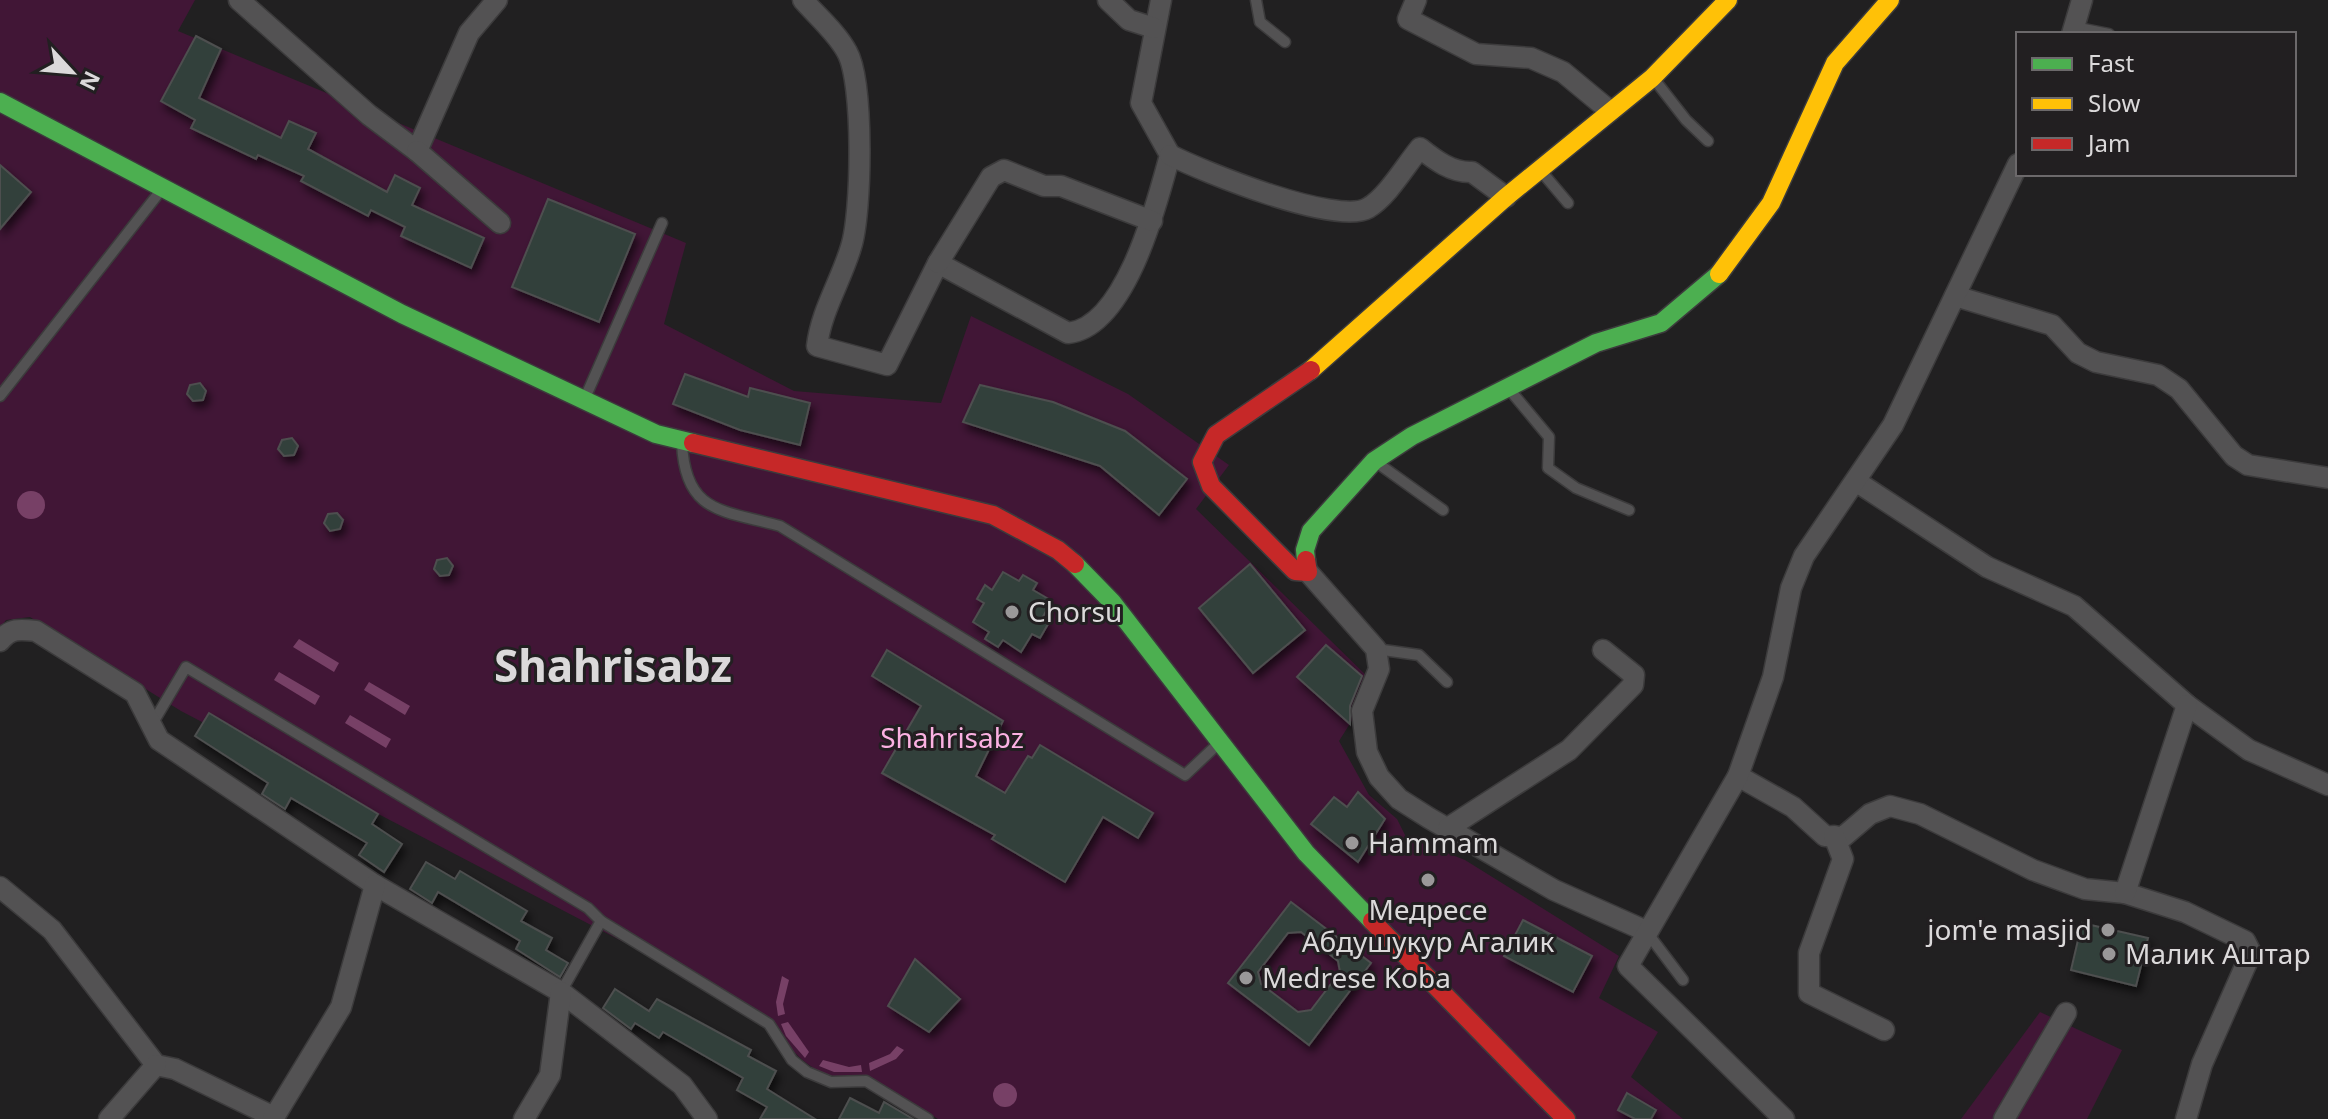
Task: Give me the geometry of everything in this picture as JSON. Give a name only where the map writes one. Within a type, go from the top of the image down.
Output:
[{"type":"street","points":[[239,0],[369,115],[417,151],[500,223]]},
{"type":"street","points":[[417,151],[469,33],[497,0]]},
{"type":"street","points":[[803,0],[848,53],[857,101],[861,200],[851,248],[819,328],[817,346],[887,365],[938,263],[991,177],[1004,170],[1044,186],[1061,186],[1152,221]]},
{"type":"street","points":[[1108,0],[1129,20],[1154,28]]},
{"type":"street","points":[[1161,0],[1141,103],[1170,155],[1240,185],[1351,214],[1369,208],[1420,148],[1438,162],[1462,172],[1472,172],[1506,197]]},
{"type":"street","points":[[1416,0],[1408,19],[1476,54],[1531,58],[1542,62],[1563,72],[1610,111]]},
{"type":"street","points":[[1308,572],[1295,571],[1211,486],[1202,462],[1216,435],[1301,379],[1506,197],[1652,78],[1728,0]]},
{"type":"street","points":[[1646,931],[1554,890],[1399,799],[1379,777],[1367,752],[1362,711],[1379,669],[1376,649],[1308,572],[1305,550],[1311,531],[1374,461],[1412,436],[1596,343],[1661,323],[1714,282],[1771,203],[1813,105],[1835,63],[1890,0]]},
{"type":"street","points":[[2073,30],[2082,0]]},
{"type":"street","points":[[0,102],[402,314],[656,434],[993,515],[1027,531],[1092,578],[1306,853],[1566,1119]]},
{"type":"street","points":[[938,263],[1068,333],[1083,332],[1115,298],[1149,234],[1170,155]]},
{"type":"street","points":[[1784,1119],[1628,966],[1738,776],[1773,677],[1791,588],[1804,556],[1893,425],[2016,168]]},
{"type":"street","points":[[1955,296],[2052,325],[2078,353],[2096,362],[2158,375],[2179,389],[2234,456],[2248,465],[2328,478]]},
{"type":"street","points":[[1857,482],[1987,567],[2074,606],[2187,705],[2249,750],[2328,785]]},
{"type":"street","points":[[0,641],[7,633],[18,629],[36,631],[135,693],[159,740],[375,885],[561,992],[682,1085],[707,1119]]},
{"type":"street","points":[[1448,828],[1569,750],[1633,685],[1634,675],[1603,650]]},
{"type":"street","points":[[2125,893],[2187,705]]},
{"type":"street","points":[[1738,776],[1793,807],[1825,836],[1843,837],[1870,814],[1890,806],[1920,814],[2033,870],[2085,889],[2125,893],[2185,912],[2245,941],[2251,953],[2202,1064],[2186,1119]]},
{"type":"street","points":[[1834,836],[1843,859],[1809,953],[1809,993],[1884,1030]]},
{"type":"street","points":[[0,887],[52,930],[156,1065],[175,1069],[273,1118],[341,1007],[375,885]]},
{"type":"street","points":[[524,1119],[550,1075],[561,992]]},
{"type":"street","points":[[2004,1119],[2066,1013]]},
{"type":"street","points":[[109,1119],[156,1065]]},
{"type":"lane","points":[[1256,0],[1260,22],[1285,42]]},
{"type":"lane","points":[[1652,78],[1686,120],[1708,141]]},
{"type":"lane","points":[[1540,169],[1568,203]]},
{"type":"lane","points":[[0,396],[163,188]]},
{"type":"lane","points":[[585,400],[662,223]]},
{"type":"lane","points":[[1508,388],[1549,437],[1548,468],[1576,488],[1629,510]]},
{"type":"lane","points":[[681,441],[683,461],[691,483],[706,505],[780,526],[1185,775],[1219,743]]},
{"type":"lane","points":[[1374,461],[1443,510]]},
{"type":"lane","points":[[1376,649],[1419,655],[1447,682]]},
{"type":"lane","points":[[150,727],[186,667],[588,908],[601,921],[769,1024],[792,1060],[807,1072],[831,1082],[866,1081],[928,1119]]},
{"type":"lane","points":[[561,992],[601,921]]},
{"type":"lane","points":[[1646,931],[1683,980]]},
{"type":"green space","name":"Shahrisabz","points":[[0,0],[195,0],[178,31],[686,243],[664,324],[794,391],[941,403],[971,316],[1128,394],[1229,465],[1196,509],[1375,684],[1339,741],[1369,795],[1397,819],[1406,837],[1465,860],[1619,956],[1599,998],[1658,1032],[1631,1077],[1683,1119],[938,1119],[867,1076],[835,1077],[809,1065],[788,1045],[771,1019],[181,711],[30,617],[6,620],[0,628]]},
{"type":"green space","points":[[2040,1012],[2122,1050],[2087,1119],[1961,1119]]},
{"type":"shaded area","points":[[31,491],[41,495],[45,505],[41,515],[31,519],[21,515],[17,505],[21,495]]},
{"type":"shaded area","points":[[299,639],[339,663],[334,672],[293,647]]},
{"type":"shaded area","points":[[279,672],[320,696],[315,705],[274,680]]},
{"type":"shaded area","points":[[369,682],[410,706],[405,715],[364,690]]},
{"type":"shaded area","points":[[350,715],[391,739],[386,748],[345,723]]},
{"type":"shaded area","points":[[782,976],[789,980],[783,1004],[785,1014],[778,1016],[776,1002]]},
{"type":"shaded area","points":[[788,1022],[809,1052],[805,1058],[786,1036],[781,1024]]},
{"type":"shaded area","points":[[897,1046],[904,1050],[896,1059],[870,1071],[869,1063],[890,1054]]},
{"type":"shaded area","points":[[823,1060],[849,1067],[861,1065],[862,1072],[834,1072],[819,1066]]},
{"type":"shaded area","points":[[1005,1083],[1013,1087],[1017,1095],[1013,1103],[1005,1107],[997,1103],[993,1095],[997,1087]]},
{"type":"building","points":[[196,36],[221,49],[199,98],[281,138],[289,121],[316,133],[308,149],[387,192],[395,175],[420,188],[412,205],[484,238],[471,268],[401,236],[405,227],[371,210],[368,216],[301,181],[304,176],[258,155],[256,159],[191,128],[195,120],[161,101]]},
{"type":"building","points":[[0,165],[31,192],[0,229]]},
{"type":"building","points":[[548,199],[635,234],[599,322],[512,287]]},
{"type":"building","points":[[685,374],[748,397],[750,388],[810,403],[800,445],[740,430],[673,404]]},
{"type":"building","points":[[200,383],[206,391],[203,400],[193,401],[187,394],[190,385]]},
{"type":"building","points":[[980,385],[1053,402],[1125,431],[1187,479],[1159,515],[1100,466],[963,422]]},
{"type":"building","points":[[292,438],[298,446],[294,455],[284,456],[278,449],[282,440]]},
{"type":"building","points":[[337,513],[343,520],[340,529],[330,531],[324,523],[328,514]]},
{"type":"building","points":[[447,558],[453,566],[449,575],[440,576],[434,569],[437,560]]},
{"type":"building","points":[[1250,564],[1305,630],[1253,673],[1199,608]]},
{"type":"building","name":"Chorsu","points":[[1003,572],[1019,581],[1023,575],[1037,583],[1033,590],[1052,601],[1041,620],[1048,624],[1040,638],[1032,634],[1021,652],[1003,640],[998,647],[985,639],[989,632],[973,622],[984,603],[977,599],[985,585],[992,590]]},
{"type":"building","points":[[1326,645],[1362,676],[1350,706],[1350,724],[1297,677]]},
{"type":"building","points":[[887,650],[1003,721],[976,776],[1005,793],[1028,756],[1032,758],[1040,745],[1153,813],[1138,838],[1103,817],[1065,882],[992,839],[995,835],[882,773],[921,706],[872,676]]},
{"type":"building","points":[[209,713],[378,814],[372,824],[402,844],[384,872],[359,855],[367,843],[291,798],[285,809],[262,794],[268,783],[195,736]]},
{"type":"building","name":"Hammam","points":[[1358,792],[1385,819],[1358,862],[1311,824],[1334,797],[1347,807]]},
{"type":"building","points":[[426,862],[455,879],[460,871],[527,911],[521,921],[552,938],[546,950],[568,963],[560,977],[516,949],[520,941],[438,892],[432,903],[410,889]]},
{"type":"building","name":"Medrese Koba","points":[[1291,902],[1371,963],[1309,1045],[1228,983]],"holes":[[[1301,932],[1338,961],[1340,972],[1311,1010],[1298,1012],[1261,984],[1258,972],[1288,933]]]},
{"type":"building","points":[[1523,920],[1592,956],[1573,992],[1504,956]]},
{"type":"building","name":"Малик Аштар","points":[[2082,923],[2148,938],[2136,986],[2071,970]]},
{"type":"building","points":[[915,959],[960,999],[929,1032],[888,1006]]},
{"type":"building","points":[[615,989],[649,1011],[657,999],[751,1050],[748,1056],[776,1071],[767,1089],[815,1119],[760,1119],[767,1107],[737,1090],[743,1078],[663,1032],[659,1038],[635,1023],[631,1029],[603,1008]]},
{"type":"building","points":[[1627,1093],[1656,1110],[1651,1119],[1635,1119],[1618,1110]]},
{"type":"building","points":[[850,1098],[879,1113],[884,1102],[913,1119],[839,1119]]},
{"type":"traffic: fast","points":[[0,102],[402,314],[656,434],[693,443]]},
{"type":"traffic: fast","points":[[1306,560],[1305,550],[1311,531],[1374,461],[1412,436],[1596,343],[1661,323],[1719,274]]},
{"type":"traffic: fast","points":[[1075,564],[1112,602],[1306,853],[1372,921]]},
{"type":"traffic: slow","points":[[1311,370],[1506,197],[1652,78],[1728,0]]},
{"type":"traffic: slow","points":[[1719,274],[1771,203],[1835,63],[1890,0]]},
{"type":"traffic: jam","points":[[1306,560],[1308,572],[1295,571],[1211,486],[1202,462],[1216,435],[1311,370]]},
{"type":"traffic: jam","points":[[693,443],[993,515],[1058,550],[1075,564]]},
{"type":"traffic: jam","points":[[1372,921],[1566,1119]]},
{"type":"place","name":"Chorsu","points":[[1012,612]]},
{"type":"place","name":"Hammam","points":[[1352,843]]},
{"type":"place","name":"Медресе Абдушукур Агалик","points":[[1428,880]]},
{"type":"place","name":"jom'e masjid","points":[[2108,930]]},
{"type":"place","name":"Малик Аштар","points":[[2109,954]]},
{"type":"place","name":"Medrese Koba","points":[[1246,978]]},
{"type":"district","name":"Shahrisabz","points":[[613,667]]}]
